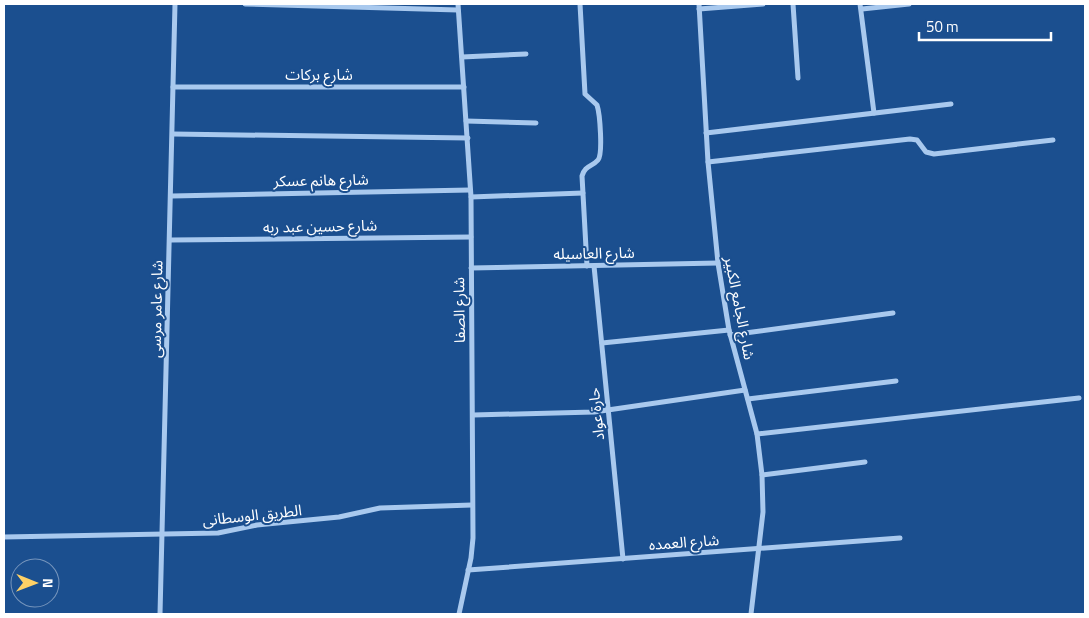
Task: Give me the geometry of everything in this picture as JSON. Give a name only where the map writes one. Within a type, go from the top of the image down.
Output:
[{"type":"street","name":"شارع عامر مرسى","points":[[160,614],[172,196],[175,4]]},
{"type":"street","points":[[245,4],[458,10]]},
{"type":"street","name":"شارع الصفا","points":[[458,4],[471,197],[473,415],[473,538],[459,614]]},
{"type":"street","points":[[580,4],[585,94],[598,105],[601,153],[597,161],[583,171],[587,266]]},
{"type":"street","points":[[699,7],[763,4]]},
{"type":"street","points":[[793,4],[798,78]]},
{"type":"street","points":[[874,113],[861,6],[909,4]]},
{"type":"street","name":"شارع الجامع الكبير","points":[[699,7],[708,162],[718,263],[730,332],[757,434],[762,475],[763,512],[751,614]]},
{"type":"street","points":[[462,57],[526,54]]},
{"type":"street","name":"شارع بركات","points":[[173,87],[464,87]]},
{"type":"street","points":[[706,133],[951,104]]},
{"type":"street","points":[[466,121],[536,123]]},
{"type":"street","points":[[173,134],[468,138]]},
{"type":"street","points":[[708,162],[910,139],[917,140],[926,152],[934,154],[1053,140]]},
{"type":"street","name":"شارع هانم عسكر","points":[[172,196],[470,190]]},
{"type":"street","points":[[471,197],[583,193]]},
{"type":"street","name":"شارع حسين عبد ربه","points":[[170,240],[471,236]]},
{"type":"street","name":"شارع العاسيله","points":[[471,268],[718,263]]},
{"type":"street","name":"حارة عواد","points":[[594,266],[623,559]]},
{"type":"street","points":[[602,343],[730,332],[894,313]]},
{"type":"street","points":[[748,400],[896,381]]},
{"type":"street","points":[[473,415],[580,413],[745,390]]},
{"type":"street","points":[[757,434],[1079,398]]},
{"type":"street","points":[[762,475],[865,462]]},
{"type":"street","name":"الطريق الوسطانى","points":[[4,537],[218,533],[257,525],[339,517],[390,507],[472,505]]},
{"type":"street","name":"شارع العمده","points":[[468,570],[900,538]]}]
